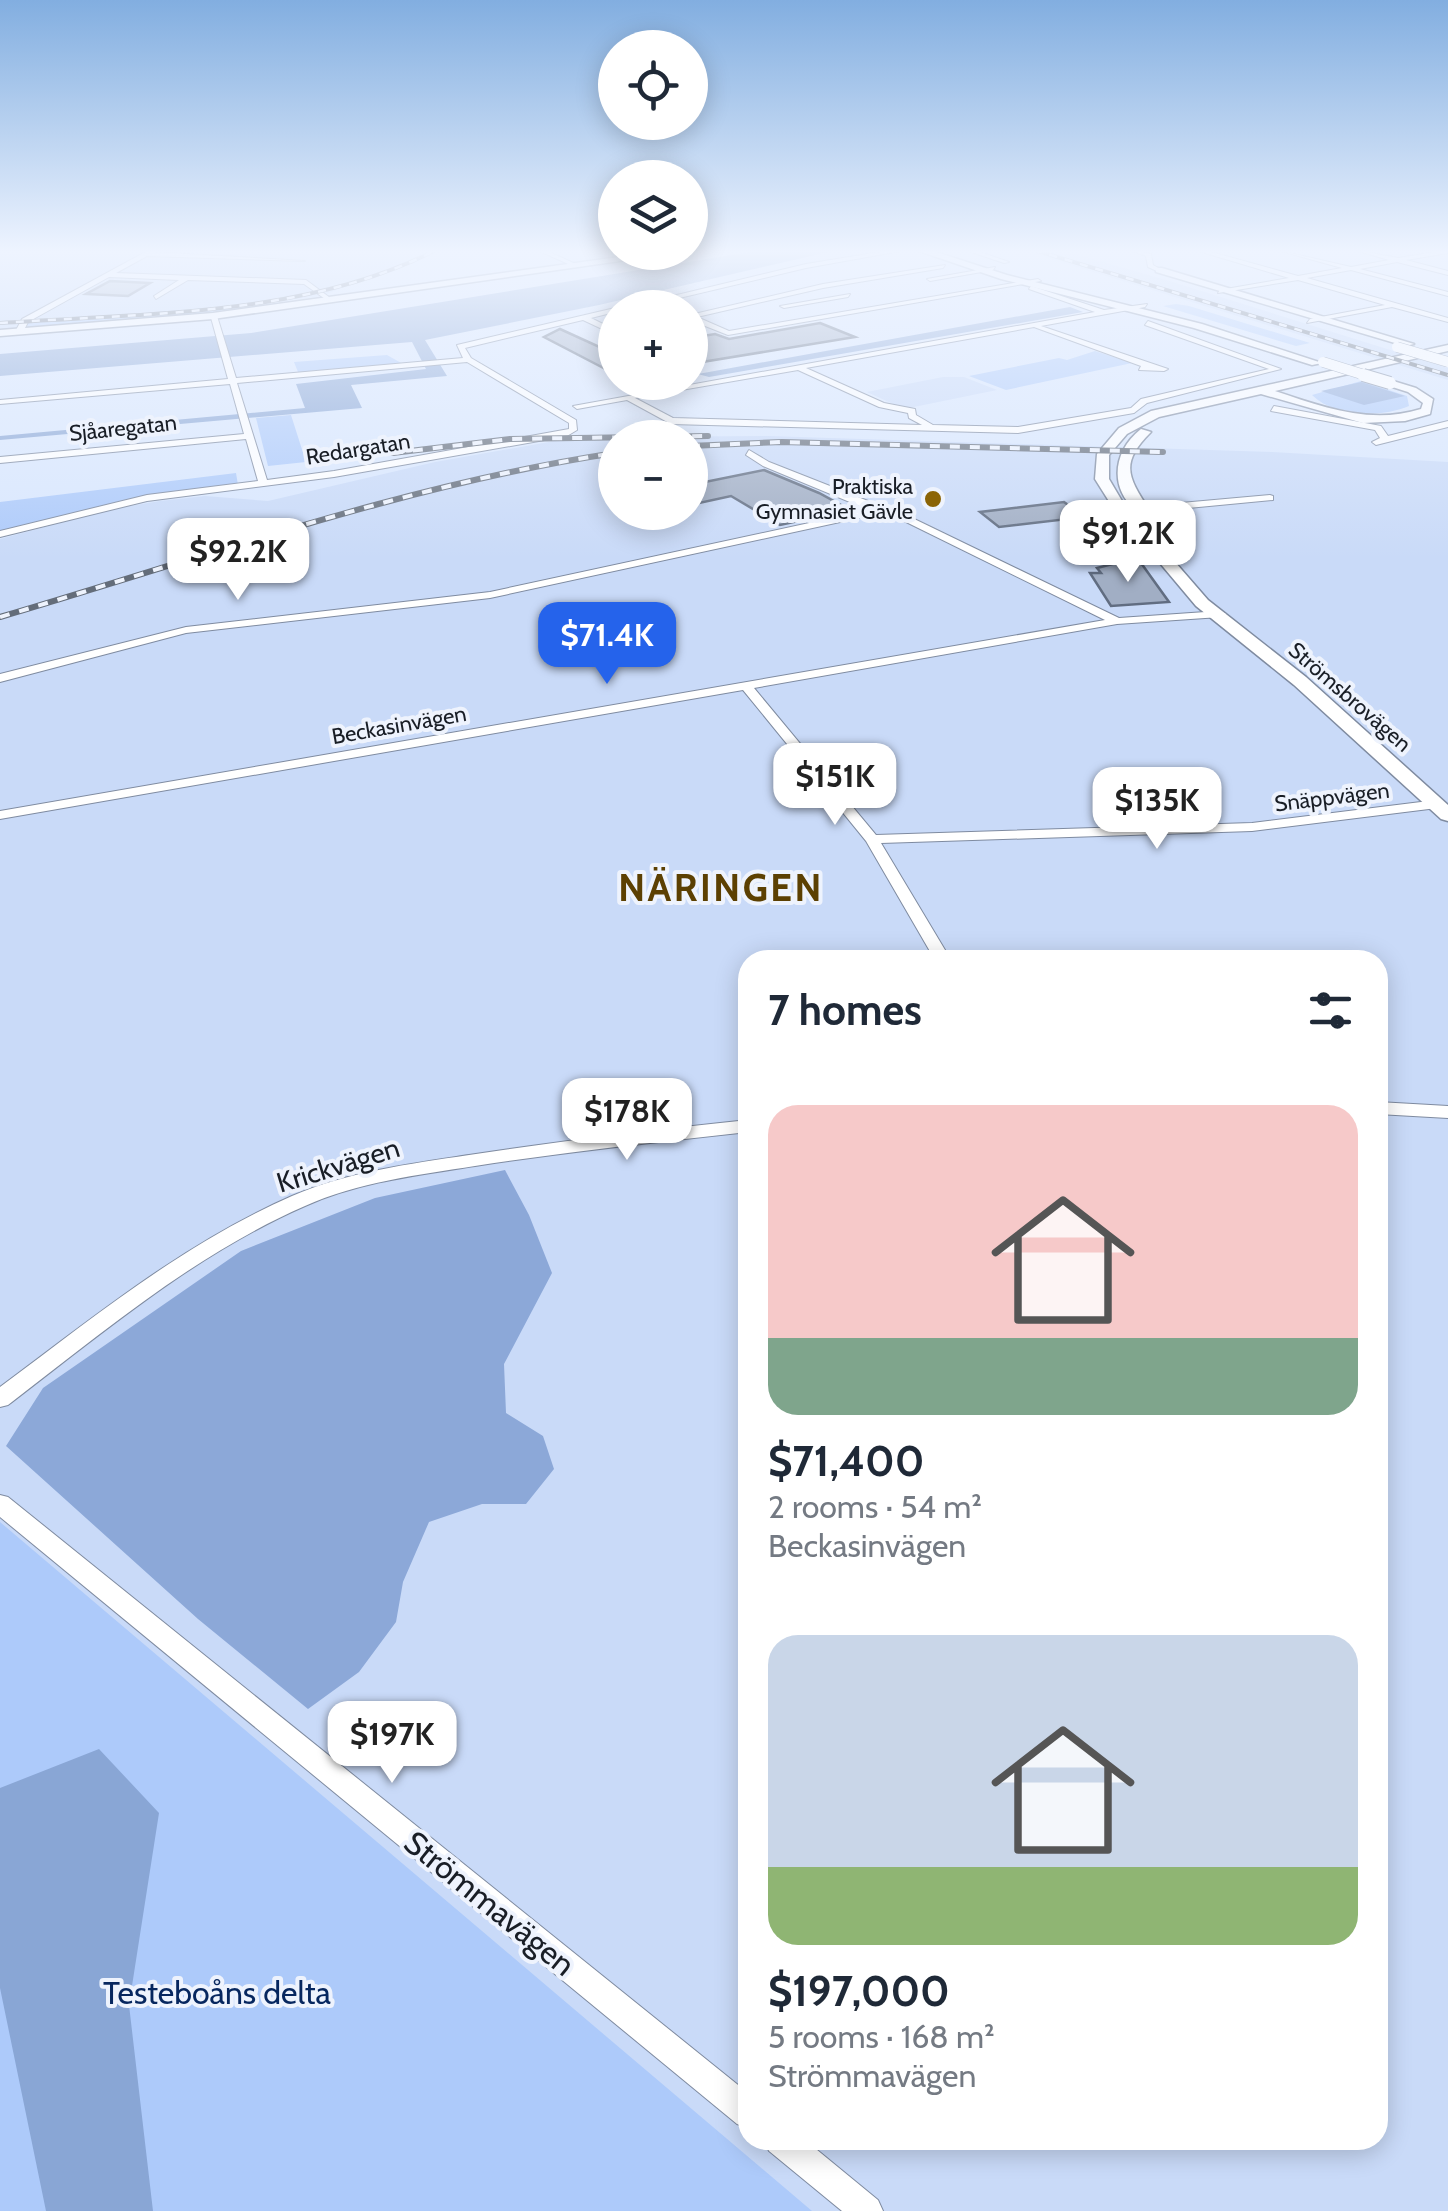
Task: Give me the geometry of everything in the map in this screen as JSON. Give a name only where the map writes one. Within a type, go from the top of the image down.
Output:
[{"type":"main road","points":[[1266,353],[1308,368],[1308,375],[1273,389]]},
{"type":"main road","points":[[1289,353],[1319,362]]},
{"type":"main road","points":[[1244,400],[1313,406],[1368,418],[1426,411],[1429,402],[1412,390],[1293,353]]},
{"type":"main road","points":[[1311,353],[1334,360],[1388,360],[1422,353]]},
{"type":"main road","name":"Strömsbrovägen","points":[[1220,614],[1218,603],[1142,510],[1121,472],[1126,447],[1169,420],[1273,389],[1448,358]]},
{"type":"main road","name":"Strömsbrovägen","points":[[1388,360],[1155,414],[1113,439],[1099,468],[1102,479],[1125,511],[1202,603],[1220,614],[1442,809]]},
{"type":"main road","points":[[1313,406],[1307,392],[1344,378]]},
{"type":"main road","points":[[1273,389],[1313,406]]},
{"type":"street","points":[[228,353],[264,484]]},
{"type":"street","points":[[463,353],[468,360]]},
{"type":"street","points":[[708,385],[883,353]]},
{"type":"street","points":[[1112,353],[1161,366],[1164,371]]},
{"type":"street","points":[[633,400],[670,421],[1043,428],[1134,410],[1144,401],[1277,369],[1233,353]]},
{"type":"street","points":[[0,402],[468,360]]},
{"type":"street","name":"Redargatan","points":[[0,534],[148,498],[264,484],[573,430],[575,425],[568,418],[468,360]]},
{"type":"street","points":[[800,368],[882,404],[912,411],[912,416],[934,428]]},
{"type":"street","points":[[1182,378],[1206,386]]},
{"type":"street","points":[[577,406],[623,400]]},
{"type":"street","points":[[1274,409],[1407,434]]},
{"type":"street","points":[[1408,414],[1446,426]]},
{"type":"street","points":[[1378,428],[1381,441],[1446,426]]},
{"type":"street","name":"Sjåaregatan","points":[[0,460],[250,436]]},
{"type":"street","points":[[749,453],[766,464],[866,502],[877,511],[903,518],[1117,621]]},
{"type":"street","points":[[1125,511],[1270,498]]},
{"type":"street","points":[[0,678],[186,630],[490,595],[877,511]]},
{"type":"street","name":"Beckasinvägen","points":[[0,815],[1117,621],[1220,614]]},
{"type":"street","points":[[745,684],[872,839],[936,950]]},
{"type":"street","name":"Snäppvägen","points":[[872,839],[1252,826],[1442,809]]},
{"type":"street","points":[[1388,1109],[1448,1112]]},
{"type":"street","name":"Krickvägen","points":[[0,1399],[183,1262],[299,1200],[374,1177],[536,1149],[738,1127]]},
{"type":"street","name":"Strömmavägen","points":[[0,1504],[738,2105]]},
{"type":"street","points":[[792,2150],[868,2211]]},
{"type":"shaded area","points":[[10,353],[277,353],[0,376],[0,354]]},
{"type":"shaded area","points":[[418,353],[433,353],[447,376],[351,385],[362,408],[0,440],[0,436],[305,408],[296,384],[426,369]]},
{"type":"shaded area","points":[[814,353],[846,353],[709,377],[708,372]]},
{"type":"shaded area","points":[[1360,353],[1401,353],[1448,368],[1448,380]]},
{"type":"shaded area","points":[[943,377],[964,377],[997,390],[904,409],[867,392]]},
{"type":"shaded area","points":[[1361,382],[1405,396],[1364,405],[1321,391]]},
{"type":"shaded area","name":"NÄRINGEN","points":[[708,436],[1272,452],[1448,462],[1448,2211],[800,2211],[0,1528],[0,539],[112,509],[205,496],[268,501],[435,462],[560,440],[598,439],[598,530],[708,530]]},
{"type":"shaded area","points":[[505,1170],[529,1215],[552,1273],[504,1364],[506,1413],[543,1436],[554,1469],[526,1504],[482,1504],[429,1522],[403,1582],[396,1622],[359,1672],[308,1709],[198,1619],[6,1446],[43,1388],[241,1251],[375,1198]]},
{"type":"shaded area","points":[[99,1749],[159,1813],[129,2005],[153,2211],[46,2211],[0,1988],[0,1788]]},
{"type":"green space","points":[[1102,353],[1132,363],[1006,390],[969,376],[1059,358]]},
{"type":"green space","points":[[387,355],[403,364],[298,372],[294,362]]},
{"type":"green space","points":[[1361,381],[1407,396],[1409,406],[1358,413],[1332,408],[1312,395]]},
{"type":"green space","points":[[291,415],[306,462],[268,466],[256,418]]},
{"type":"green space","points":[[236,473],[238,485],[148,496],[0,531],[0,502]]},
{"type":"green space","name":"Testeboåns delta","points":[[0,1522],[812,2211],[0,2211]]},
{"type":"building","points":[[575,353],[598,353],[598,365]]},
{"type":"building","points":[[708,353],[756,353],[708,361]]},
{"type":"building","points":[[764,470],[841,505],[831,514],[780,525],[731,496],[708,501],[708,481]]},
{"type":"building","points":[[1064,502],[1085,517],[999,527],[980,512]]},
{"type":"building","points":[[1124,561],[1141,563],[1169,602],[1111,606],[1090,573],[1101,573],[1097,568]]},
{"type":"railway","points":[[1376,353],[1448,375]]},
{"type":"railway","points":[[393,453],[510,439],[598,438]]},
{"type":"railway","points":[[708,445],[782,442],[1163,452]]},
{"type":"railway","points":[[0,617],[382,503],[598,456]]},
{"type":"place","name":"Praktiska Gymnasiet Gävle","points":[[933,499]]},
{"type":"district","name":"NÄRINGEN","points":[[721,887]]}]
